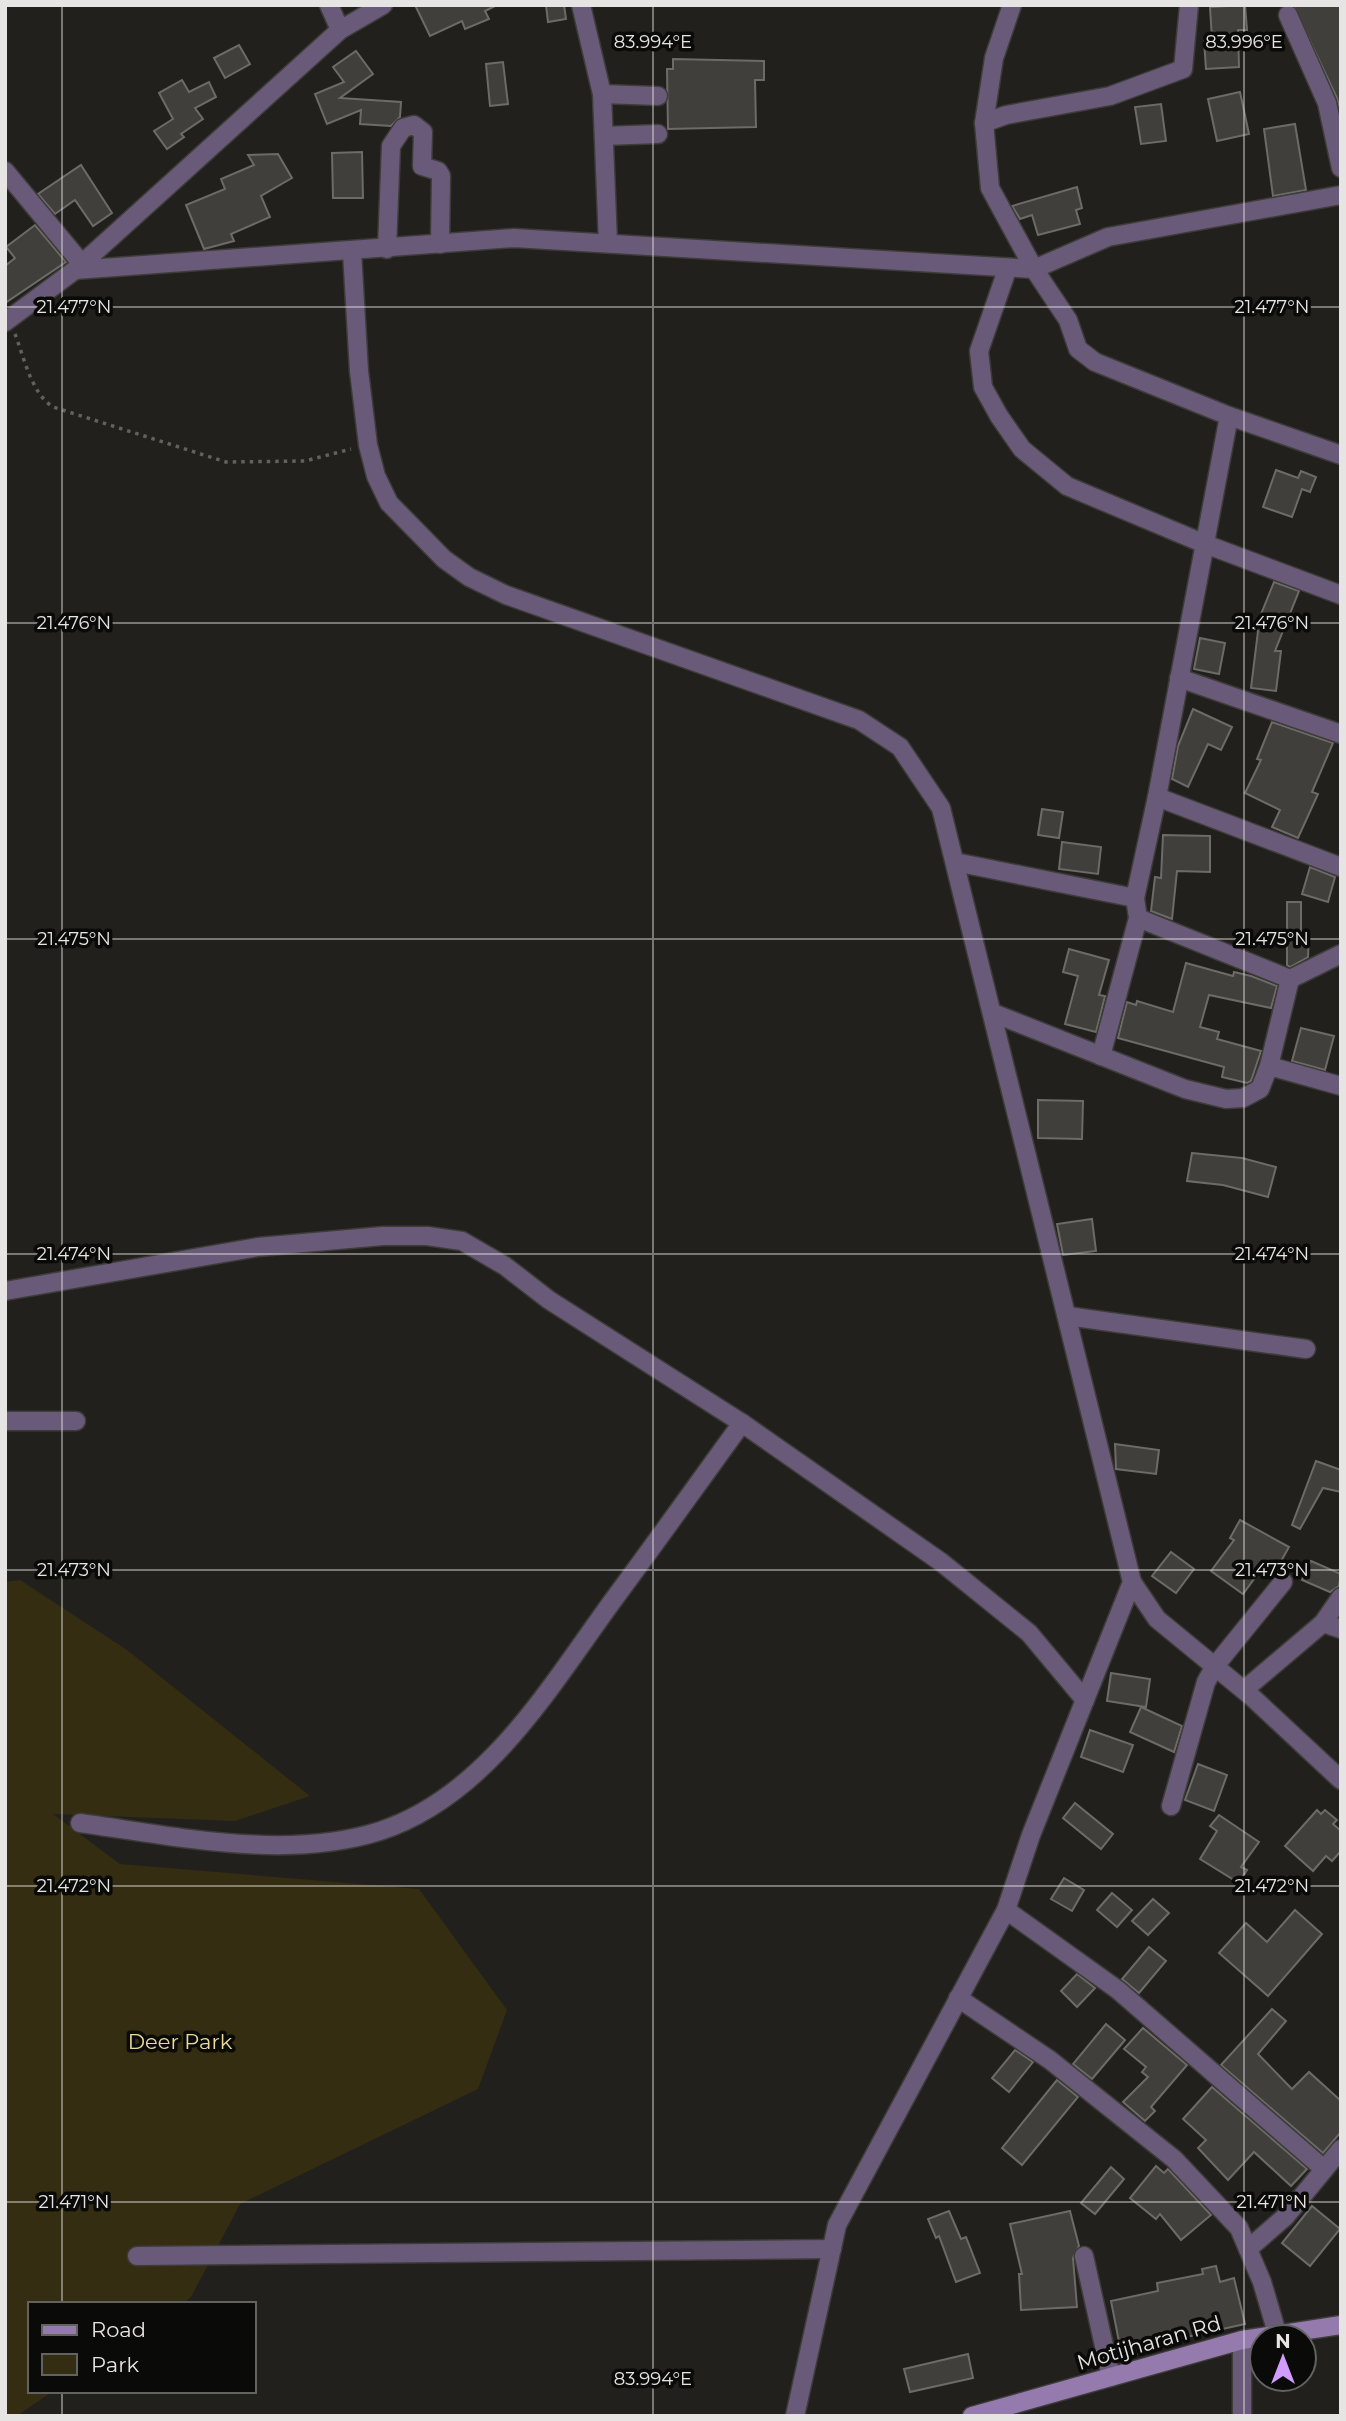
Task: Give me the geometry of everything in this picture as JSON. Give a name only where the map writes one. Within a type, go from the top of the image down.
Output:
[{"type":"main road","name":"Motijharan Rd","points":[[1318,2328],[1341,2325]]},
{"type":"main road","name":"Motijharan Rd","points":[[972,2416],[1015,2409],[1111,2377],[1248,2339]]},
{"type":"street","points":[[329,5],[340,30]]},
{"type":"street","points":[[7,321],[78,267],[340,30],[383,5]]},
{"type":"street","points":[[581,5],[602,93],[608,243]]},
{"type":"street","points":[[1012,5],[993,58],[984,123],[990,188],[1034,269],[1068,320],[1078,349],[1084,355],[1228,416],[1341,455]]},
{"type":"street","points":[[984,123],[1006,115],[1110,96],[1183,69],[1189,5]]},
{"type":"street","points":[[1288,15],[1327,103],[1341,168]]},
{"type":"street","points":[[602,93],[658,96]]},
{"type":"street","points":[[387,249],[391,146],[403,128],[414,125],[423,132],[422,166],[438,171],[441,176],[440,244]]},
{"type":"street","points":[[604,136],[658,134]]},
{"type":"street","points":[[5,171],[78,267]]},
{"type":"street","points":[[78,267],[352,252],[514,238],[1007,270],[1034,269],[1108,237],[1341,195]]},
{"type":"street","points":[[352,252],[368,445],[376,476],[389,503],[444,559],[469,577],[506,595],[859,720],[900,747],[941,808],[1132,1583],[1157,1619],[1244,1690],[1341,1780]]},
{"type":"street","points":[[1007,270],[979,351],[984,387],[999,416],[1022,449],[1068,486],[1205,544],[1341,595]]},
{"type":"street","points":[[1101,1056],[1138,918],[1135,898],[1180,678],[1228,416]]},
{"type":"street","points":[[1180,678],[1341,734]]},
{"type":"street","points":[[1157,797],[1341,867]]},
{"type":"street","points":[[955,862],[1135,898]]},
{"type":"street","points":[[1138,918],[1290,979],[1341,954]]},
{"type":"street","points":[[993,1013],[1185,1089],[1226,1099],[1243,1098],[1261,1088],[1290,979]]},
{"type":"street","points":[[1269,1066],[1341,1086]]},
{"type":"street","points":[[5,1291],[258,1247],[383,1236],[428,1236],[462,1241],[505,1266],[549,1300],[742,1423],[941,1562],[1029,1633],[1085,1700]]},
{"type":"street","points":[[1067,1316],[1306,1349]]},
{"type":"street","points":[[5,1421],[76,1421]]},
{"type":"street","points":[[80,1823],[227,1843],[317,1843],[380,1831],[438,1803],[482,1767],[540,1702],[742,1423]]},
{"type":"street","points":[[1171,1806],[1197,1709],[1215,1666],[1283,1581]]},
{"type":"street","points":[[795,2416],[837,2225],[1006,1910],[1031,1835],[1132,1583]]},
{"type":"street","points":[[1244,1690],[1323,1623],[1341,1597]]},
{"type":"street","points":[[1323,1623],[1341,1629]]},
{"type":"street","points":[[1006,1910],[1118,1990],[1324,2169]]},
{"type":"street","points":[[958,1998],[1050,2060],[1174,2159],[1240,2228],[1274,2323]]},
{"type":"street","points":[[1248,2249],[1285,2217],[1341,2149]]},
{"type":"street","points":[[137,2256],[832,2249]]},
{"type":"street","points":[[1084,2256],[1111,2377]]},
{"type":"street","points":[[1242,2340],[1242,2416]]},
{"type":"path","points":[[7,321],[36,387],[53,407],[226,462],[305,461],[368,445]]},
{"type":"green space","name":"Deer Park","points":[[20,1580],[127,1650],[310,1796],[235,1821],[53,1814],[120,1864],[419,1889],[507,2010],[478,2089],[240,2204],[191,2297],[185,2302],[28,2302],[28,2393],[50,2393],[17,2416],[5,2416],[5,1582]]},
{"type":"building","points":[[415,5],[497,5],[485,11],[489,19],[465,29],[462,21],[430,36]]},
{"type":"building","points":[[546,5],[564,5],[566,19],[548,22]]},
{"type":"building","points":[[1245,5],[1247,30],[1238,30],[1239,67],[1206,69],[1204,40],[1212,39],[1210,7]]},
{"type":"building","points":[[1293,5],[1341,5],[1341,113],[1337,98]]},
{"type":"building","points":[[239,45],[250,64],[225,78],[214,58]]},
{"type":"building","points":[[356,51],[373,74],[340,98],[401,102],[400,117],[391,126],[360,124],[361,110],[327,124],[315,94],[344,82],[333,67]]},
{"type":"building","points":[[673,59],[764,61],[764,80],[755,80],[756,127],[668,129],[667,69],[673,69]]},
{"type":"building","points":[[503,62],[508,104],[490,106],[486,64]]},
{"type":"building","points":[[182,80],[189,92],[209,82],[216,97],[195,108],[203,119],[181,134],[184,137],[167,149],[154,131],[173,119],[159,93]]},
{"type":"building","points":[[1240,92],[1249,134],[1217,141],[1208,99]]},
{"type":"building","points":[[1161,104],[1166,141],[1141,144],[1135,107]]},
{"type":"building","points":[[1295,124],[1306,190],[1273,196],[1264,129]]},
{"type":"building","points":[[362,152],[363,198],[333,198],[332,153]]},
{"type":"building","points":[[278,154],[292,178],[261,196],[270,217],[231,234],[234,241],[204,249],[186,205],[225,189],[221,179],[254,165],[248,155]]},
{"type":"building","points":[[81,165],[112,213],[93,226],[75,200],[55,214],[38,194]]},
{"type":"building","points":[[1077,187],[1082,208],[1076,210],[1080,224],[1038,235],[1032,215],[1020,219],[1012,206]]},
{"type":"building","points":[[35,225],[66,262],[5,303],[5,266],[15,258],[6,247]]},
{"type":"building","points":[[1276,470],[1298,478],[1301,471],[1316,477],[1310,492],[1302,489],[1292,517],[1263,507]]},
{"type":"building","points":[[1274,582],[1299,591],[1275,651],[1281,651],[1276,691],[1251,688],[1258,631],[1255,629]]},
{"type":"building","points":[[1200,638],[1225,643],[1219,674],[1194,669]]},
{"type":"building","points":[[1193,709],[1232,727],[1221,750],[1208,744],[1188,787],[1172,779],[1178,746]]},
{"type":"building","points":[[1272,722],[1333,743],[1312,792],[1318,794],[1298,838],[1272,827],[1280,810],[1245,793],[1261,760],[1257,759]]},
{"type":"building","points":[[1042,809],[1063,812],[1059,838],[1038,835]]},
{"type":"building","points":[[1163,835],[1210,836],[1210,872],[1177,871],[1172,919],[1151,911],[1155,877],[1161,878]]},
{"type":"building","points":[[1062,842],[1101,847],[1098,874],[1059,869]]},
{"type":"building","points":[[1310,867],[1335,877],[1328,902],[1302,894]]},
{"type":"building","points":[[1287,902],[1301,902],[1301,935],[1309,935],[1308,957],[1290,967],[1287,965]]},
{"type":"building","points":[[1069,949],[1109,960],[1099,995],[1105,996],[1096,1032],[1065,1024],[1078,976],[1063,972]]},
{"type":"building","points":[[1186,963],[1233,976],[1234,972],[1251,976],[1277,986],[1271,1008],[1209,995],[1200,1027],[1219,1032],[1217,1039],[1261,1051],[1251,1081],[1247,1083],[1222,1077],[1224,1067],[1118,1038],[1127,1002],[1136,1005],[1137,1001],[1173,1012]]},
{"type":"building","points":[[1301,1028],[1334,1036],[1325,1070],[1292,1061]]},
{"type":"building","points":[[1038,1100],[1083,1101],[1082,1139],[1038,1138]]},
{"type":"building","points":[[1192,1153],[1242,1158],[1276,1167],[1268,1197],[1223,1185],[1187,1181]]},
{"type":"building","points":[[1092,1219],[1096,1251],[1063,1255],[1057,1224]]},
{"type":"building","points":[[1115,1444],[1159,1450],[1156,1474],[1116,1469]]},
{"type":"building","points":[[1316,1461],[1341,1470],[1341,1492],[1323,1488],[1300,1529],[1292,1525]]},
{"type":"building","points":[[1240,1520],[1289,1547],[1279,1565],[1268,1560],[1243,1594],[1211,1571],[1234,1540],[1230,1538]]},
{"type":"building","points":[[1171,1552],[1194,1569],[1176,1593],[1152,1576]]},
{"type":"building","points":[[1311,1561],[1341,1574],[1339,1586],[1330,1592],[1302,1580]]},
{"type":"building","points":[[1111,1673],[1150,1679],[1146,1707],[1107,1701]]},
{"type":"building","points":[[1141,1707],[1182,1726],[1174,1752],[1130,1732]]},
{"type":"building","points":[[1090,1730],[1133,1745],[1123,1772],[1081,1757]]},
{"type":"building","points":[[1198,1764],[1227,1775],[1214,1811],[1185,1800]]},
{"type":"building","points":[[1075,1803],[1113,1834],[1101,1849],[1063,1818]]},
{"type":"building","points":[[1317,1810],[1321,1814],[1325,1810],[1337,1820],[1333,1824],[1341,1831],[1341,1851],[1332,1861],[1326,1856],[1313,1871],[1285,1846]]},
{"type":"building","points":[[1219,1815],[1259,1842],[1241,1867],[1247,1870],[1239,1883],[1200,1859],[1217,1831],[1210,1826]]},
{"type":"building","points":[[1064,1878],[1084,1890],[1072,1911],[1051,1899]]},
{"type":"building","points":[[1112,1893],[1132,1910],[1117,1927],[1097,1910]]},
{"type":"building","points":[[1153,1899],[1169,1913],[1148,1935],[1132,1921]]},
{"type":"building","points":[[1295,1910],[1322,1934],[1268,1996],[1219,1953],[1246,1923],[1267,1942]]},
{"type":"building","points":[[1149,1947],[1166,1961],[1139,1993],[1122,1979]]},
{"type":"building","points":[[1077,1974],[1095,1988],[1077,2007],[1061,1991]]},
{"type":"building","points":[[1272,2009],[1286,2021],[1258,2054],[1292,2089],[1309,2072],[1341,2101],[1341,2132],[1323,2153],[1221,2065]]},
{"type":"building","points":[[1106,2024],[1125,2040],[1092,2079],[1073,2064]]},
{"type":"building","points":[[1143,2028],[1187,2065],[1151,2107],[1155,2111],[1145,2121],[1123,2102],[1148,2077],[1142,2072],[1146,2067],[1124,2049]]},
{"type":"building","points":[[1015,2050],[1033,2062],[1009,2092],[992,2078]]},
{"type":"building","points":[[1057,2080],[1078,2097],[1022,2165],[1002,2148]]},
{"type":"building","points":[[1212,2087],[1307,2169],[1291,2186],[1254,2152],[1228,2180],[1198,2148],[1206,2140],[1183,2119]]},
{"type":"building","points":[[1156,2166],[1164,2173],[1168,2169],[1211,2215],[1181,2240],[1160,2214],[1156,2219],[1130,2198]]},
{"type":"building","points":[[1111,2167],[1124,2179],[1095,2214],[1081,2203]]},
{"type":"building","points":[[1312,2206],[1340,2229],[1310,2266],[1282,2243]]},
{"type":"building","points":[[949,2211],[961,2239],[966,2237],[980,2273],[956,2282],[939,2236],[936,2238],[928,2219]]},
{"type":"building","points":[[1070,2211],[1079,2246],[1073,2258],[1077,2307],[1021,2310],[1019,2274],[1022,2274],[1010,2224]]},
{"type":"building","points":[[1216,2266],[1220,2282],[1234,2278],[1245,2324],[1146,2346],[1147,2352],[1122,2357],[1111,2301],[1158,2291],[1157,2283],[1203,2274],[1202,2269]]},
{"type":"building","points":[[968,2354],[973,2378],[910,2392],[904,2369]]}]
